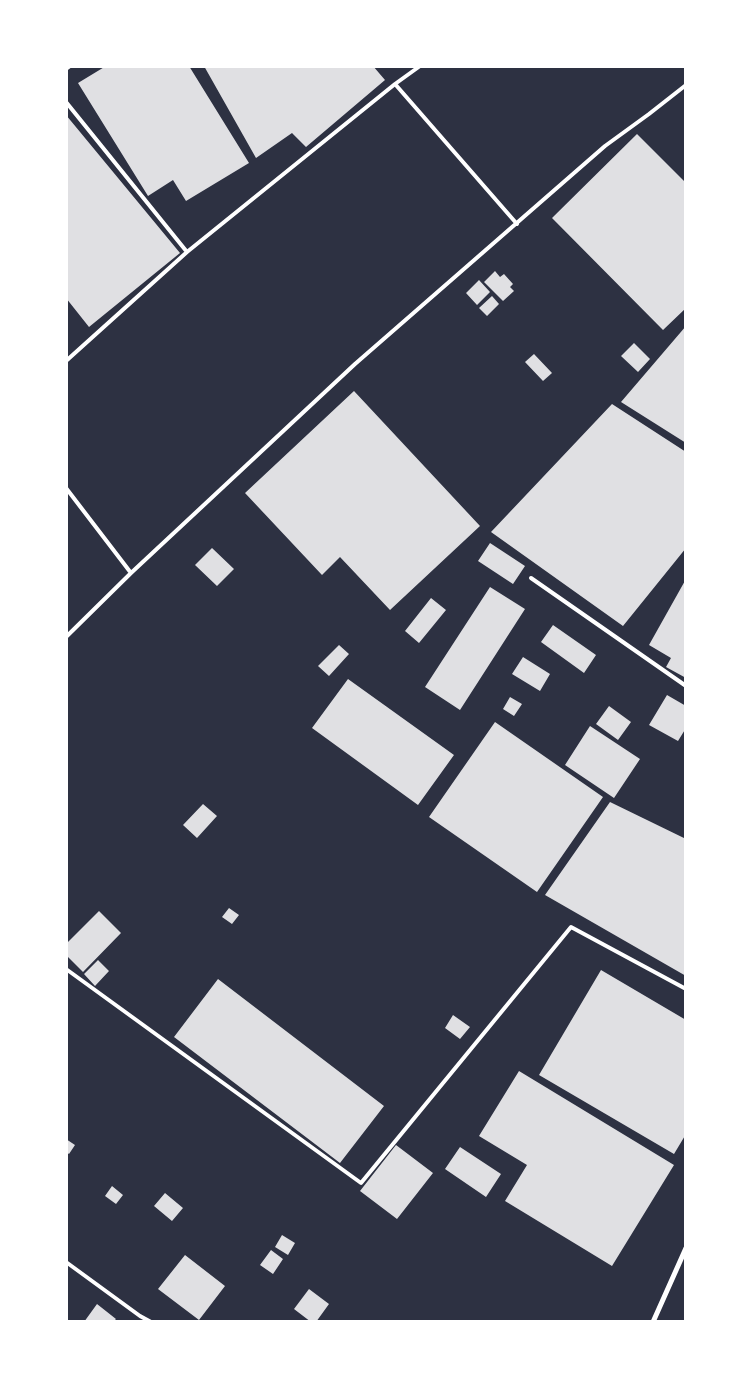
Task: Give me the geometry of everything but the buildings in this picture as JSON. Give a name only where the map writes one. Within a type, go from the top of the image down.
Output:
[{"type":"street","points":[[653,1322],[686,1248]]},
{"type":"lane","points":[[66,69],[70,66]]},
{"type":"lane","points":[[66,361],[188,252],[395,84],[420,66]]},
{"type":"lane","points":[[395,84],[517,224]]},
{"type":"lane","points":[[66,637],[131,573],[355,364],[605,146],[686,85]]},
{"type":"lane","points":[[66,102],[188,252]]},
{"type":"lane","points":[[66,488],[131,573]]},
{"type":"lane","points":[[531,578],[686,686]]},
{"type":"lane","points":[[66,969],[361,1183],[571,927],[686,990]]},
{"type":"lane","points":[[66,1262],[151,1322]]}]
